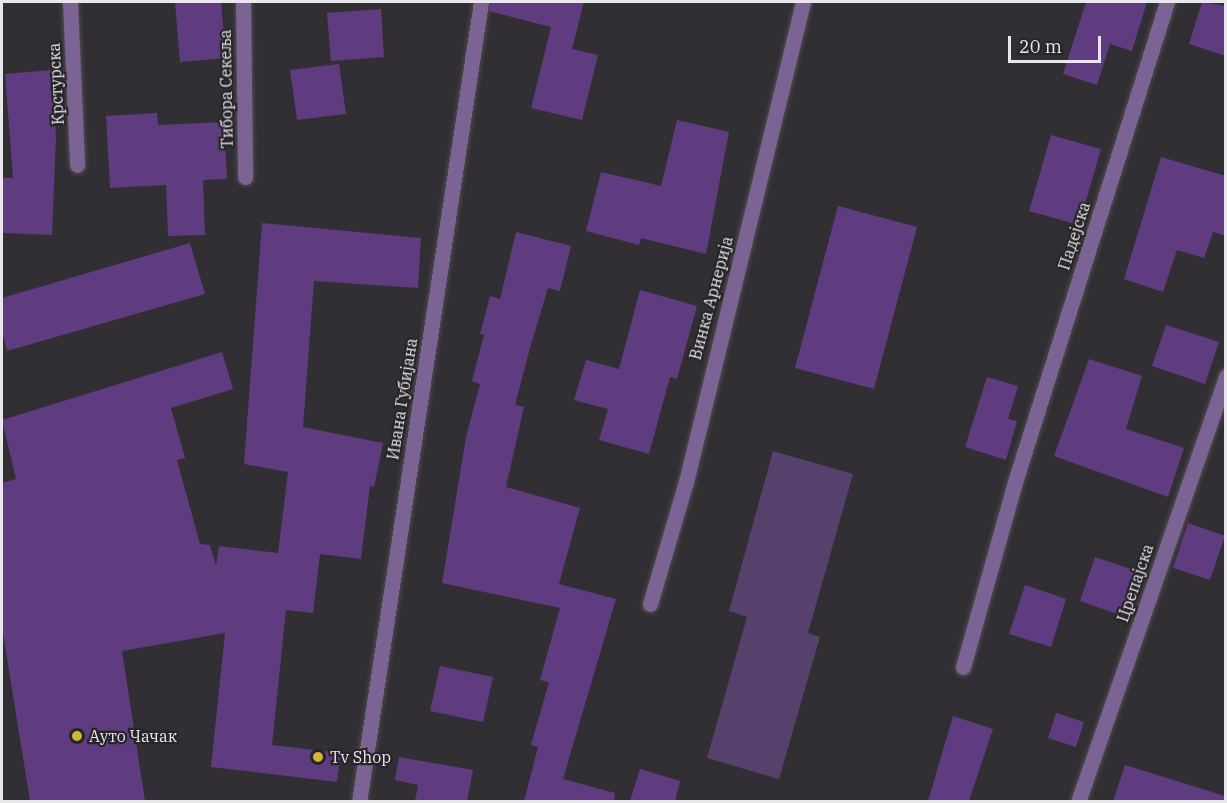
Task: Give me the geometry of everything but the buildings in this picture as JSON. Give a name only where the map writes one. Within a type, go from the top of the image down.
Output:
[{"type":"street","name":"Крстурска","points":[[70,2],[77,165]]},
{"type":"street","name":"Тибора Секеља","points":[[243,2],[245,177]]},
{"type":"street","name":"Ивана Губијана","points":[[359,801],[481,2]]},
{"type":"street","name":"Винка Арнерија","points":[[650,604],[686,482],[803,2]]},
{"type":"street","name":"Падејска","points":[[963,667],[1015,482],[1167,2]]},
{"type":"street","name":"Црепајска","points":[[1078,801],[1226,376]]},
{"type":"shaded area","points":[[773,451],[853,474],[808,633],[820,637],[779,779],[707,758],[747,617],[729,611]]},
{"type":"place","name":"Ауто Чачак","points":[[77,736]]},
{"type":"place","name":"Tv Shop","points":[[318,757]]}]
